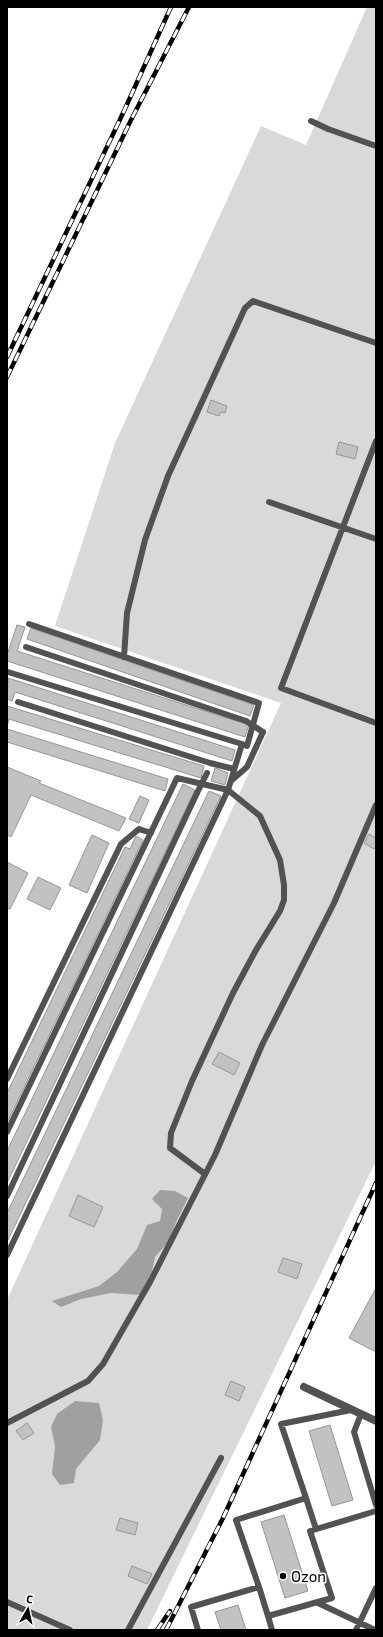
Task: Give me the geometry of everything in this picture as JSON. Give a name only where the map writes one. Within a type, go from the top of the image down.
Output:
[{"type":"street","points":[[304,1387],[376,1422]]},
{"type":"lane","points":[[311,121],[328,129],[376,146]]},
{"type":"lane","points":[[124,657],[127,614],[145,540],[168,476],[245,308],[253,301],[376,344]]},
{"type":"lane","points":[[376,441],[281,688],[376,723]]},
{"type":"lane","points":[[269,502],[376,539]]},
{"type":"lane","points":[[8,672],[247,746],[259,704],[29,624]]},
{"type":"lane","points":[[26,647],[246,721],[264,732],[248,767],[232,780]]},
{"type":"lane","points":[[18,702],[210,763],[234,769]]},
{"type":"lane","points":[[7,1255],[228,790],[242,744]]},
{"type":"lane","points":[[7,1196],[207,773],[210,763]]},
{"type":"lane","points":[[7,1132],[177,778],[228,790],[260,816],[280,860],[284,885],[284,900],[280,911],[256,950],[233,993],[192,1081],[171,1133],[170,1148],[205,1174]]},
{"type":"lane","points":[[7,1423],[88,1381],[103,1364],[150,1282],[215,1155],[262,1045],[334,903],[376,805]]},
{"type":"lane","points":[[7,1079],[121,844],[139,829],[151,833]]},
{"type":"lane","points":[[316,1530],[281,1424],[352,1410]]},
{"type":"lane","points":[[361,1414],[354,1432],[376,1506]]},
{"type":"lane","points":[[128,1630],[221,1458]]},
{"type":"lane","points":[[272,1630],[236,1520],[306,1498]]},
{"type":"lane","points":[[268,1616],[332,1598],[310,1531],[376,1511]]},
{"type":"lane","points":[[198,1630],[191,1607],[259,1587]]},
{"type":"lane","points":[[356,1630],[376,1588]]},
{"type":"lane","points":[[7,1602],[70,1630]]},
{"type":"lane","points":[[318,1603],[375,1630]]},
{"type":"shaded area","points":[[367,7],[376,7],[376,1161],[147,1630],[7,1630],[7,1300],[281,703],[55,626],[115,443],[261,126],[306,145]]},
{"type":"shaded area","points":[[160,1190],[175,1191],[188,1198],[176,1222],[169,1241],[155,1257],[152,1271],[141,1295],[111,1293],[81,1299],[61,1307],[52,1301],[99,1286],[117,1272],[137,1249],[147,1225],[160,1221],[162,1209],[152,1199]]},
{"type":"shaded area","points":[[75,1401],[99,1403],[103,1420],[100,1440],[76,1469],[74,1483],[60,1485],[52,1474],[55,1446],[51,1427],[57,1414]]},
{"type":"building","points":[[211,400],[227,406],[225,413],[221,412],[219,416],[207,412]]},
{"type":"building","points":[[339,442],[358,447],[355,459],[336,454]]},
{"type":"building","points":[[17,625],[25,627],[17,651],[249,725],[245,737],[7,661],[7,655]]},
{"type":"building","points":[[31,628],[254,705],[250,716],[27,639]]},
{"type":"building","points":[[8,678],[235,750],[232,761],[15,692],[12,701],[7,699]]},
{"type":"building","points":[[7,706],[204,766],[201,778],[9,719],[7,727]]},
{"type":"building","points":[[7,729],[168,779],[165,791],[7,742]]},
{"type":"building","points":[[7,767],[41,781],[39,783],[126,818],[119,831],[31,795],[11,837],[7,835]]},
{"type":"building","points":[[215,768],[228,773],[225,785],[211,781]]},
{"type":"building","points":[[183,784],[195,790],[7,1183],[7,1151]]},
{"type":"building","points":[[209,791],[221,796],[7,1242],[7,1213]]},
{"type":"building","points":[[140,796],[149,800],[139,823],[129,819]]},
{"type":"building","points":[[369,834],[376,838],[376,845],[374,849],[364,843]]},
{"type":"building","points":[[92,835],[109,843],[87,893],[69,885]]},
{"type":"building","points":[[136,836],[143,840],[7,1123],[7,1093],[125,847],[130,849]]},
{"type":"building","points":[[7,862],[28,873],[10,909],[7,908]]},
{"type":"building","points":[[38,877],[61,888],[50,910],[27,899]]},
{"type":"building","points":[[219,1052],[240,1063],[234,1075],[212,1064]]},
{"type":"building","points":[[78,1195],[103,1207],[94,1227],[69,1216]]},
{"type":"building","points":[[283,1258],[302,1264],[297,1279],[278,1272]]},
{"type":"building","points":[[376,1288],[376,1352],[349,1338]]},
{"type":"building","points":[[231,1381],[245,1387],[239,1401],[225,1395]]},
{"type":"building","points":[[27,1423],[34,1433],[23,1440],[16,1431]]},
{"type":"building","points":[[330,1425],[353,1500],[332,1506],[309,1431]]},
{"type":"building","points":[[284,1515],[308,1591],[285,1598],[261,1522]]},
{"type":"building","points":[[120,1518],[138,1523],[135,1535],[116,1530]]},
{"type":"building","points":[[132,1566],[152,1574],[147,1584],[128,1576]]},
{"type":"building","points":[[238,1605],[246,1630],[221,1630],[215,1612]]},
{"type":"railway","points":[[7,357],[124,111],[171,7]]},
{"type":"railway","points":[[7,377],[131,120],[189,7]]},
{"type":"railway","points":[[166,1630],[223,1518],[376,1183]]},
{"type":"railway","points":[[157,1630],[170,1611]]},
{"type":"place","name":"Ozon","points":[[283,1576]]}]
